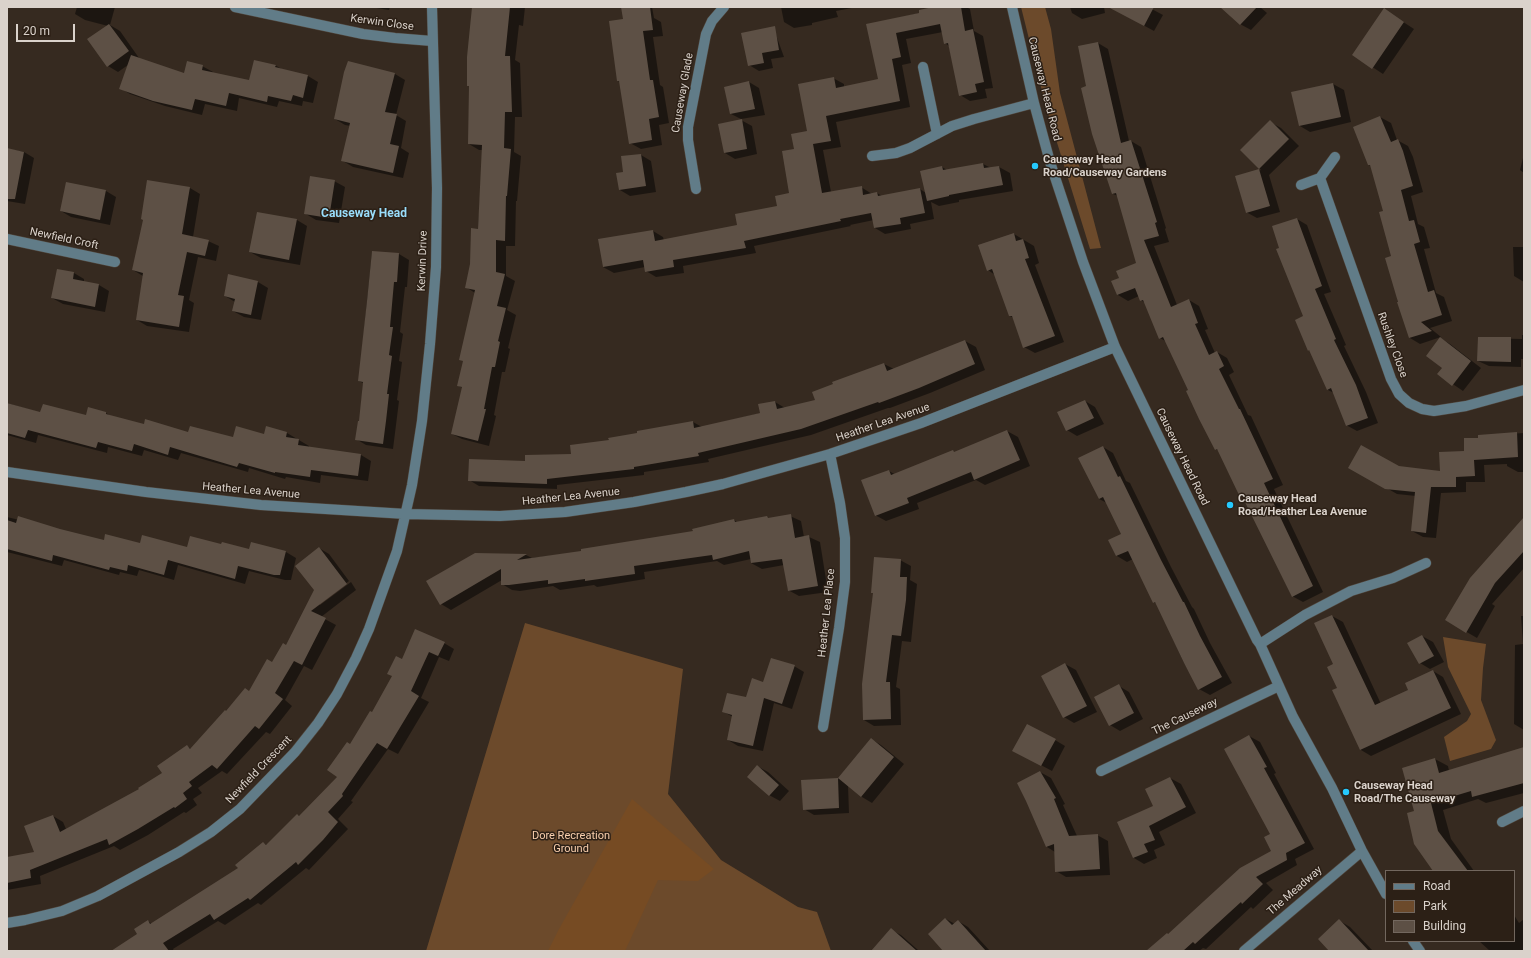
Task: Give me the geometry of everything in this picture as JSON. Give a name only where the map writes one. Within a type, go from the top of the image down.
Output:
[{"type":"street","name":"Kerwin Close","points":[[235,7],[363,34],[432,41]]},
{"type":"street","name":"Kerwin Drive","points":[[406,514],[422,421],[436,267],[437,188],[432,7]]},
{"type":"street","name":"Causeway Glade","points":[[696,189],[688,140],[688,127],[706,34],[712,20],[724,7]]},
{"type":"street","name":"Causeway Head Road","points":[[1012,7],[1034,103],[1050,162],[1083,262],[1115,347],[1260,644],[1293,717],[1332,788],[1362,851],[1385,892]]},
{"type":"street","points":[[923,67],[937,134]]},
{"type":"street","points":[[872,156],[896,153],[974,119],[1034,103]]},
{"type":"street","points":[[1301,185],[1320,178],[1335,158]]},
{"type":"street","name":"Rushley Close","points":[[1320,178],[1390,379],[1399,394],[1409,403],[1422,409],[1434,411],[1466,406],[1524,390]]},
{"type":"street","name":"Newfield Croft","points":[[7,239],[115,262]]},
{"type":"street","name":"Heather Lea Avenue","points":[[7,472],[146,492],[261,505],[406,514],[500,516],[579,510],[634,502],[723,484],[830,454],[921,422],[1115,347]]},
{"type":"street","name":"Heather Lea Place","points":[[823,727],[845,582],[845,538],[840,503],[830,454]]},
{"type":"street","name":"Newfield Crescent","points":[[7,923],[62,911],[98,896],[142,873],[210,832],[240,809],[267,782],[295,752],[318,723],[337,694],[350,670],[369,629],[382,594],[397,551],[406,514]]},
{"type":"street","points":[[1260,644],[1305,615],[1351,591],[1393,578],[1426,563]]},
{"type":"street","name":"The Causeway","points":[[1101,771],[1279,686]]},
{"type":"street","points":[[1502,822],[1524,811]]},
{"type":"street","name":"The Meadway","points":[[1244,951],[1362,851]]},
{"type":"street","points":[[1414,942],[1420,951]]},
{"type":"green space","points":[[1021,7],[1045,7],[1051,29],[1060,93],[1101,248],[1090,249],[1046,107]]},
{"type":"green space","name":"Dore Recreation Ground","points":[[525,623],[683,669],[668,794],[721,860],[798,907],[817,912],[831,951],[426,951]]},
{"type":"green space","points":[[1443,637],[1486,644],[1481,700],[1496,740],[1491,749],[1450,761],[1444,737],[1467,721],[1471,714],[1448,667]]},
{"type":"shaded area","points":[[632,799],[714,869],[698,881],[658,880],[625,951],[548,951],[559,929]]},
{"type":"building","points":[[472,7],[510,7],[505,56],[510,56],[512,112],[505,112],[504,148],[511,149],[506,196],[505,241],[496,240],[496,272],[505,274],[497,306],[506,308],[498,341],[500,342],[495,367],[492,367],[484,409],[486,409],[478,441],[451,434],[462,387],[457,386],[463,361],[459,360],[475,290],[465,288],[470,264],[471,228],[478,229],[482,145],[468,144],[469,86],[467,86],[467,57]]},
{"type":"building","points":[[621,7],[650,7],[653,30],[643,31],[650,80],[653,80],[659,117],[649,119],[652,140],[629,144],[619,81],[617,81],[609,21],[623,19]]},
{"type":"building","points":[[933,7],[961,7],[965,31],[973,29],[984,82],[975,84],[977,92],[959,96],[948,43],[944,44],[940,24],[896,33],[901,57],[892,59],[900,101],[826,116],[831,141],[813,144],[822,193],[862,186],[863,195],[877,192],[878,196],[920,188],[925,213],[900,218],[901,224],[874,228],[871,213],[840,219],[841,221],[744,241],[746,248],[673,260],[674,267],[645,272],[643,260],[603,267],[598,239],[653,230],[655,241],[737,225],[735,214],[777,206],[775,196],[789,193],[782,151],[794,149],[791,134],[807,131],[798,84],[834,77],[836,88],[878,79],[866,24],[919,13],[919,10]]},
{"type":"building","points":[[1108,7],[1154,7],[1144,26]]},
{"type":"building","points":[[1220,7],[1257,7],[1240,25]]},
{"type":"building","points":[[1384,8],[1404,22],[1372,69],[1352,55]]},
{"type":"building","points":[[109,24],[129,51],[107,67],[87,39]]},
{"type":"building","points":[[775,26],[779,50],[762,53],[764,63],[748,66],[741,33]]},
{"type":"building","points":[[1098,42],[1121,143],[1131,140],[1157,222],[1155,223],[1159,236],[1144,240],[1171,307],[1189,299],[1198,323],[1195,324],[1209,355],[1217,351],[1224,366],[1219,369],[1240,409],[1273,479],[1264,483],[1313,586],[1292,597],[1241,494],[1239,495],[1217,449],[1215,450],[1199,419],[1186,391],[1188,390],[1163,337],[1159,339],[1143,300],[1140,301],[1135,288],[1117,295],[1111,281],[1119,278],[1116,271],[1136,263],[1116,193],[1112,194],[1092,134],[1081,88],[1086,86],[1078,46]]},
{"type":"building","points":[[131,55],[184,73],[187,61],[203,65],[202,70],[249,80],[254,60],[308,75],[303,98],[293,95],[291,101],[268,96],[267,102],[229,93],[226,106],[195,99],[192,110],[153,101],[119,89]]},
{"type":"building","points":[[348,61],[395,73],[385,112],[397,114],[390,144],[399,146],[393,173],[341,161],[350,123],[334,119],[344,72]]},
{"type":"building","points":[[749,81],[755,109],[730,114],[724,87]]},
{"type":"building","points":[[1333,83],[1341,117],[1299,126],[1291,92]]},
{"type":"building","points":[[1380,116],[1391,142],[1398,139],[1403,151],[1413,186],[1401,190],[1409,221],[1414,220],[1420,242],[1414,244],[1428,292],[1434,290],[1442,315],[1421,322],[1432,331],[1409,338],[1385,258],[1391,256],[1379,212],[1383,211],[1370,165],[1368,165],[1353,127]]},
{"type":"building","points":[[742,119],[747,149],[724,153],[718,124]]},
{"type":"building","points":[[1270,120],[1289,139],[1259,169],[1240,150]]},
{"type":"building","points":[[7,148],[24,152],[15,199],[7,199]]},
{"type":"building","points":[[641,154],[646,186],[619,190],[616,173],[623,172],[621,156]]},
{"type":"building","points":[[983,163],[984,168],[999,166],[1003,185],[949,195],[927,201],[920,171],[942,166],[943,170]]},
{"type":"building","points":[[1259,169],[1270,206],[1246,213],[1235,176]]},
{"type":"building","points":[[310,176],[335,180],[329,218],[304,214]]},
{"type":"building","points":[[147,180],[190,187],[182,234],[209,240],[205,256],[187,252],[178,295],[184,296],[179,327],[136,320],[143,273],[132,270],[143,220],[141,219]]},
{"type":"building","points":[[66,182],[106,190],[100,220],[60,211]]},
{"type":"building","points":[[257,212],[297,219],[289,260],[249,252]]},
{"type":"building","points":[[1297,218],[1322,286],[1315,289],[1336,339],[1334,340],[1356,385],[1368,418],[1346,426],[1331,388],[1327,390],[1295,320],[1303,316],[1276,249],[1279,248],[1272,226]]},
{"type":"building","points":[[1014,233],[1016,241],[1023,239],[1029,258],[1025,259],[1055,336],[1023,348],[1012,316],[1009,316],[992,269],[987,271],[978,245]]},
{"type":"building","points":[[372,251],[399,253],[397,282],[394,282],[390,327],[393,327],[389,355],[392,356],[383,444],[355,440],[359,421],[363,382],[358,381]]},
{"type":"building","points":[[57,269],[74,272],[73,279],[99,284],[95,307],[51,298]]},
{"type":"building","points":[[228,274],[258,281],[251,315],[232,311],[235,299],[224,296]]},
{"type":"building","points":[[1440,337],[1471,361],[1452,386],[1437,374],[1442,368],[1426,356]]},
{"type":"building","points":[[1478,337],[1511,337],[1511,362],[1477,361]]},
{"type":"building","points":[[965,340],[975,364],[879,403],[878,402],[801,429],[698,453],[699,456],[634,467],[634,469],[547,479],[547,484],[468,481],[469,459],[525,461],[525,455],[571,454],[570,445],[609,440],[608,438],[637,433],[637,431],[693,421],[694,428],[760,413],[758,404],[775,401],[777,409],[815,400],[812,392],[833,384],[832,382],[884,363],[887,371]]},
{"type":"building","points":[[1085,400],[1094,418],[1066,431],[1057,412]]},
{"type":"building","points":[[7,403],[40,412],[43,404],[86,415],[88,407],[106,412],[106,414],[144,424],[145,419],[188,432],[190,426],[233,437],[236,426],[264,434],[266,426],[287,432],[286,437],[299,439],[298,445],[361,454],[358,476],[311,470],[310,477],[275,473],[239,463],[237,467],[170,447],[168,455],[134,444],[132,451],[98,442],[96,448],[28,430],[25,438],[7,433]]},
{"type":"building","points":[[1007,430],[1020,460],[974,480],[971,472],[907,498],[909,503],[875,516],[861,480],[889,470],[891,475],[953,450],[954,452]]},
{"type":"building","points":[[1517,432],[1518,457],[1474,460],[1475,476],[1456,477],[1456,487],[1431,487],[1426,533],[1411,531],[1415,492],[1385,489],[1348,468],[1361,445],[1399,466],[1440,471],[1439,452],[1464,451],[1464,438],[1478,438],[1478,435]]},
{"type":"building","points":[[1103,446],[1118,477],[1120,476],[1161,560],[1222,677],[1198,690],[1128,551],[1116,556],[1108,540],[1121,534],[1103,497],[1099,499],[1078,458]]},
{"type":"building","points":[[791,514],[795,538],[809,535],[818,586],[788,591],[782,559],[751,563],[749,551],[713,560],[712,555],[634,566],[635,574],[585,581],[585,579],[548,584],[548,580],[501,585],[501,569],[440,605],[426,581],[475,553],[527,554],[517,560],[581,551],[581,549],[693,531],[692,529],[734,519],[735,522],[767,516],[768,518]]},
{"type":"building","points":[[18,516],[60,529],[104,540],[105,534],[140,543],[142,535],[187,547],[190,536],[249,549],[251,542],[286,551],[280,575],[274,575],[238,566],[235,579],[168,560],[164,575],[128,565],[127,571],[110,567],[109,570],[53,555],[52,561],[7,549],[7,520],[16,523]]},
{"type":"building","points":[[1524,517],[1524,551],[1495,583],[1466,633],[1445,620],[1470,578]]},
{"type":"building","points":[[319,547],[347,584],[311,611],[326,618],[302,665],[294,661],[275,693],[283,699],[259,729],[255,726],[217,769],[212,765],[189,782],[192,786],[183,793],[187,799],[175,808],[174,807],[109,845],[107,839],[30,870],[31,878],[7,883],[7,857],[34,852],[24,826],[53,815],[60,832],[139,789],[138,788],[162,773],[157,766],[187,745],[190,749],[225,710],[226,711],[245,688],[249,691],[267,659],[272,662],[283,643],[286,645],[314,590],[295,566]]},
{"type":"building","points":[[874,557],[901,559],[900,577],[907,577],[906,600],[901,636],[892,635],[886,682],[890,682],[891,719],[863,720],[862,684],[873,593],[871,593]]},
{"type":"building","points":[[1332,615],[1375,705],[1408,690],[1405,683],[1433,670],[1451,708],[1360,750],[1332,690],[1337,688],[1327,667],[1333,664],[1314,623]]},
{"type":"building","points":[[415,629],[445,642],[438,656],[429,652],[411,691],[419,696],[387,749],[377,743],[342,794],[343,796],[328,812],[338,822],[323,840],[298,865],[296,862],[250,900],[248,898],[214,920],[210,914],[163,943],[169,951],[111,951],[137,934],[134,929],[148,920],[150,924],[238,868],[235,865],[263,842],[266,845],[297,814],[299,816],[337,777],[327,770],[347,742],[350,744],[370,711],[372,712],[392,676],[387,674],[396,656],[402,659]]},
{"type":"building","points":[[1422,635],[1434,656],[1419,664],[1407,643]]},
{"type":"building","points":[[771,658],[795,665],[782,704],[764,698],[753,746],[727,740],[732,715],[722,712],[727,693],[746,697],[752,678],[763,682]]},
{"type":"building","points":[[1065,663],[1087,706],[1063,718],[1041,676]]},
{"type":"building","points":[[1119,684],[1134,713],[1109,726],[1094,697]]},
{"type":"building","points":[[1027,724],[1056,739],[1041,766],[1012,751]]},
{"type":"building","points":[[1249,735],[1267,767],[1264,768],[1305,843],[1286,853],[1287,860],[1256,877],[1263,884],[1195,944],[1193,942],[1183,951],[1146,951],[1167,933],[1168,934],[1240,868],[1271,851],[1264,837],[1270,834],[1224,749]]},
{"type":"building","points":[[871,738],[894,757],[861,797],[838,778]]},
{"type":"building","points":[[1524,747],[1524,783],[1472,797],[1471,791],[1431,803],[1438,831],[1467,870],[1432,870],[1414,844],[1407,813],[1414,811],[1402,768],[1435,758],[1439,773]]},
{"type":"building","points":[[757,765],[779,785],[769,796],[747,777]]},
{"type":"building","points":[[1040,771],[1056,798],[1054,799],[1069,836],[1098,834],[1100,869],[1055,872],[1054,844],[1046,847],[1017,783]]},
{"type":"building","points":[[1170,777],[1186,807],[1149,826],[1155,840],[1144,844],[1148,852],[1133,858],[1117,822],[1153,806],[1145,789]]},
{"type":"building","points":[[838,778],[839,808],[803,810],[801,780]]},
{"type":"building","points":[[945,918],[952,925],[958,920],[986,951],[943,951],[928,934]]},
{"type":"building","points":[[1339,919],[1369,951],[1329,951],[1318,939]]},
{"type":"building","points":[[891,928],[917,951],[871,951]]},
{"type":"place","name":"Causeway Head Road/Causeway Gardens","points":[[1035,166]]},
{"type":"place","name":"Causeway Head Road/Heather Lea Avenue","points":[[1230,505]]},
{"type":"place","name":"Causeway Head Road/The Causeway","points":[[1346,792]]},
{"type":"district","name":"Causeway Head","points":[[364,214]]}]
